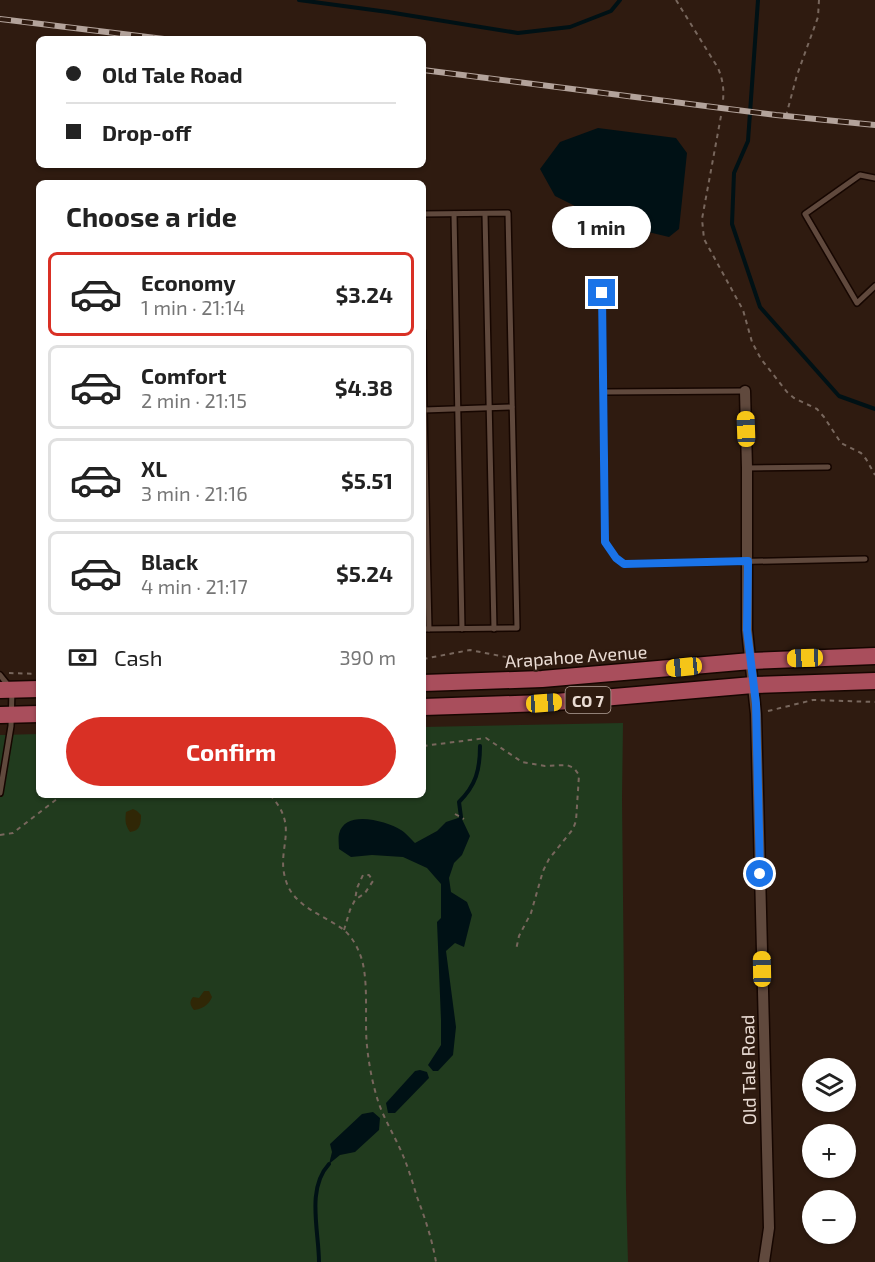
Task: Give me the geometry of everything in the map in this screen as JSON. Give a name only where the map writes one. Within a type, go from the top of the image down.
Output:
[{"type":"main road","name":"Arapahoe Avenue","points":[[426,683],[578,677],[751,661],[875,656]]},
{"type":"main road","name":"CO 7","points":[[426,707],[581,701],[753,685],[875,681]]},
{"type":"main road","points":[[6,690],[36,689]]},
{"type":"main road","points":[[6,715],[36,714]]},
{"type":"street","name":"Old Tale Road","points":[[745,391],[747,630],[756,714],[769,1228],[764,1262]]},
{"type":"lane","points":[[875,178],[860,175],[805,214],[857,303],[875,286]]},
{"type":"lane","points":[[426,214],[508,213],[517,628],[426,629]]},
{"type":"lane","points":[[454,214],[462,629]]},
{"type":"lane","points":[[485,214],[494,628]]},
{"type":"lane","points":[[602,293],[605,542],[616,558],[624,564],[865,559]]},
{"type":"lane","points":[[603,392],[745,391]]},
{"type":"lane","points":[[426,410],[512,407]]},
{"type":"lane","points":[[747,468],[828,467]]},
{"type":"lane","points":[[0,675],[6,690],[9,741],[0,793]]},
{"type":"path","points":[[675,0],[718,68],[724,90],[723,101]]},
{"type":"path","points":[[786,116],[797,75],[818,17],[819,0]]},
{"type":"path","points":[[721,116],[702,219],[704,239],[743,310],[752,342],[761,359],[794,398],[817,409],[841,443],[861,453],[875,476]]},
{"type":"path","points":[[426,658],[470,650],[517,661]]},
{"type":"path","points":[[8,673],[36,674]]},
{"type":"path","points":[[756,714],[813,700],[875,702]]},
{"type":"path","points":[[426,746],[486,738],[522,762],[545,766],[567,765],[574,768],[579,775],[576,820],[573,829],[549,859],[543,871],[531,913],[519,936],[516,951]]},
{"type":"path","points":[[0,835],[13,833],[58,798]]},
{"type":"path","points":[[273,798],[278,804],[286,823],[283,864],[286,881],[295,896],[315,913],[344,930],[360,953],[364,967],[367,1045],[371,1075],[379,1105],[404,1157],[430,1234],[436,1262]]},
{"type":"path","points":[[455,814],[464,819]]},
{"type":"path","points":[[344,930],[357,888],[363,875],[369,875],[373,880],[365,893],[355,900]]},
{"type":"green space","points":[[623,723],[628,1262],[0,1262],[0,735],[36,734],[36,798],[426,798],[426,727]]},
{"type":"sand","points":[[133,809],[141,815],[141,821],[138,829],[130,832],[126,822],[126,812]]},
{"type":"sand","points":[[204,991],[209,991],[211,1000],[200,1009],[194,1010],[190,1004],[193,997],[199,998]]},
{"type":"shaded area","points":[[598,128],[676,138],[687,153],[679,229],[669,237],[594,219],[555,196],[540,169],[560,142]]},
{"type":"shaded area","points":[[461,817],[470,836],[462,855],[454,863],[449,878],[451,892],[467,902],[472,915],[464,947],[455,943],[446,951],[456,1027],[453,1055],[438,1071],[433,1071],[428,1065],[441,1045],[437,922],[441,918],[441,884],[427,868],[403,857],[372,855],[351,857],[339,849],[339,836],[343,826],[349,822],[367,819],[386,823],[403,831],[415,843],[437,831],[446,822]]},
{"type":"shaded area","points":[[415,1071],[427,1072],[429,1078],[395,1113],[388,1113],[386,1103]]},
{"type":"shaded area","points":[[373,1112],[380,1118],[379,1130],[355,1152],[340,1155],[329,1164],[332,1152],[330,1144],[362,1114]]},
{"type":"waterway","points":[[299,0],[518,33],[570,27],[611,11],[620,0]]},
{"type":"waterway","points":[[758,0],[748,141],[734,173],[732,224],[760,307],[839,396],[875,409]]},
{"type":"waterway","points":[[461,817],[459,802],[476,777],[480,746]]},
{"type":"waterway","points":[[319,1262],[316,1198],[322,1174],[329,1164]]},
{"type":"railway","points":[[0,19],[139,36]]},
{"type":"railway","points":[[426,70],[776,115],[875,125]]},
{"type":"route","points":[[602,293],[605,542],[616,558],[624,564],[748,561],[747,630],[756,704],[760,874]]}]
